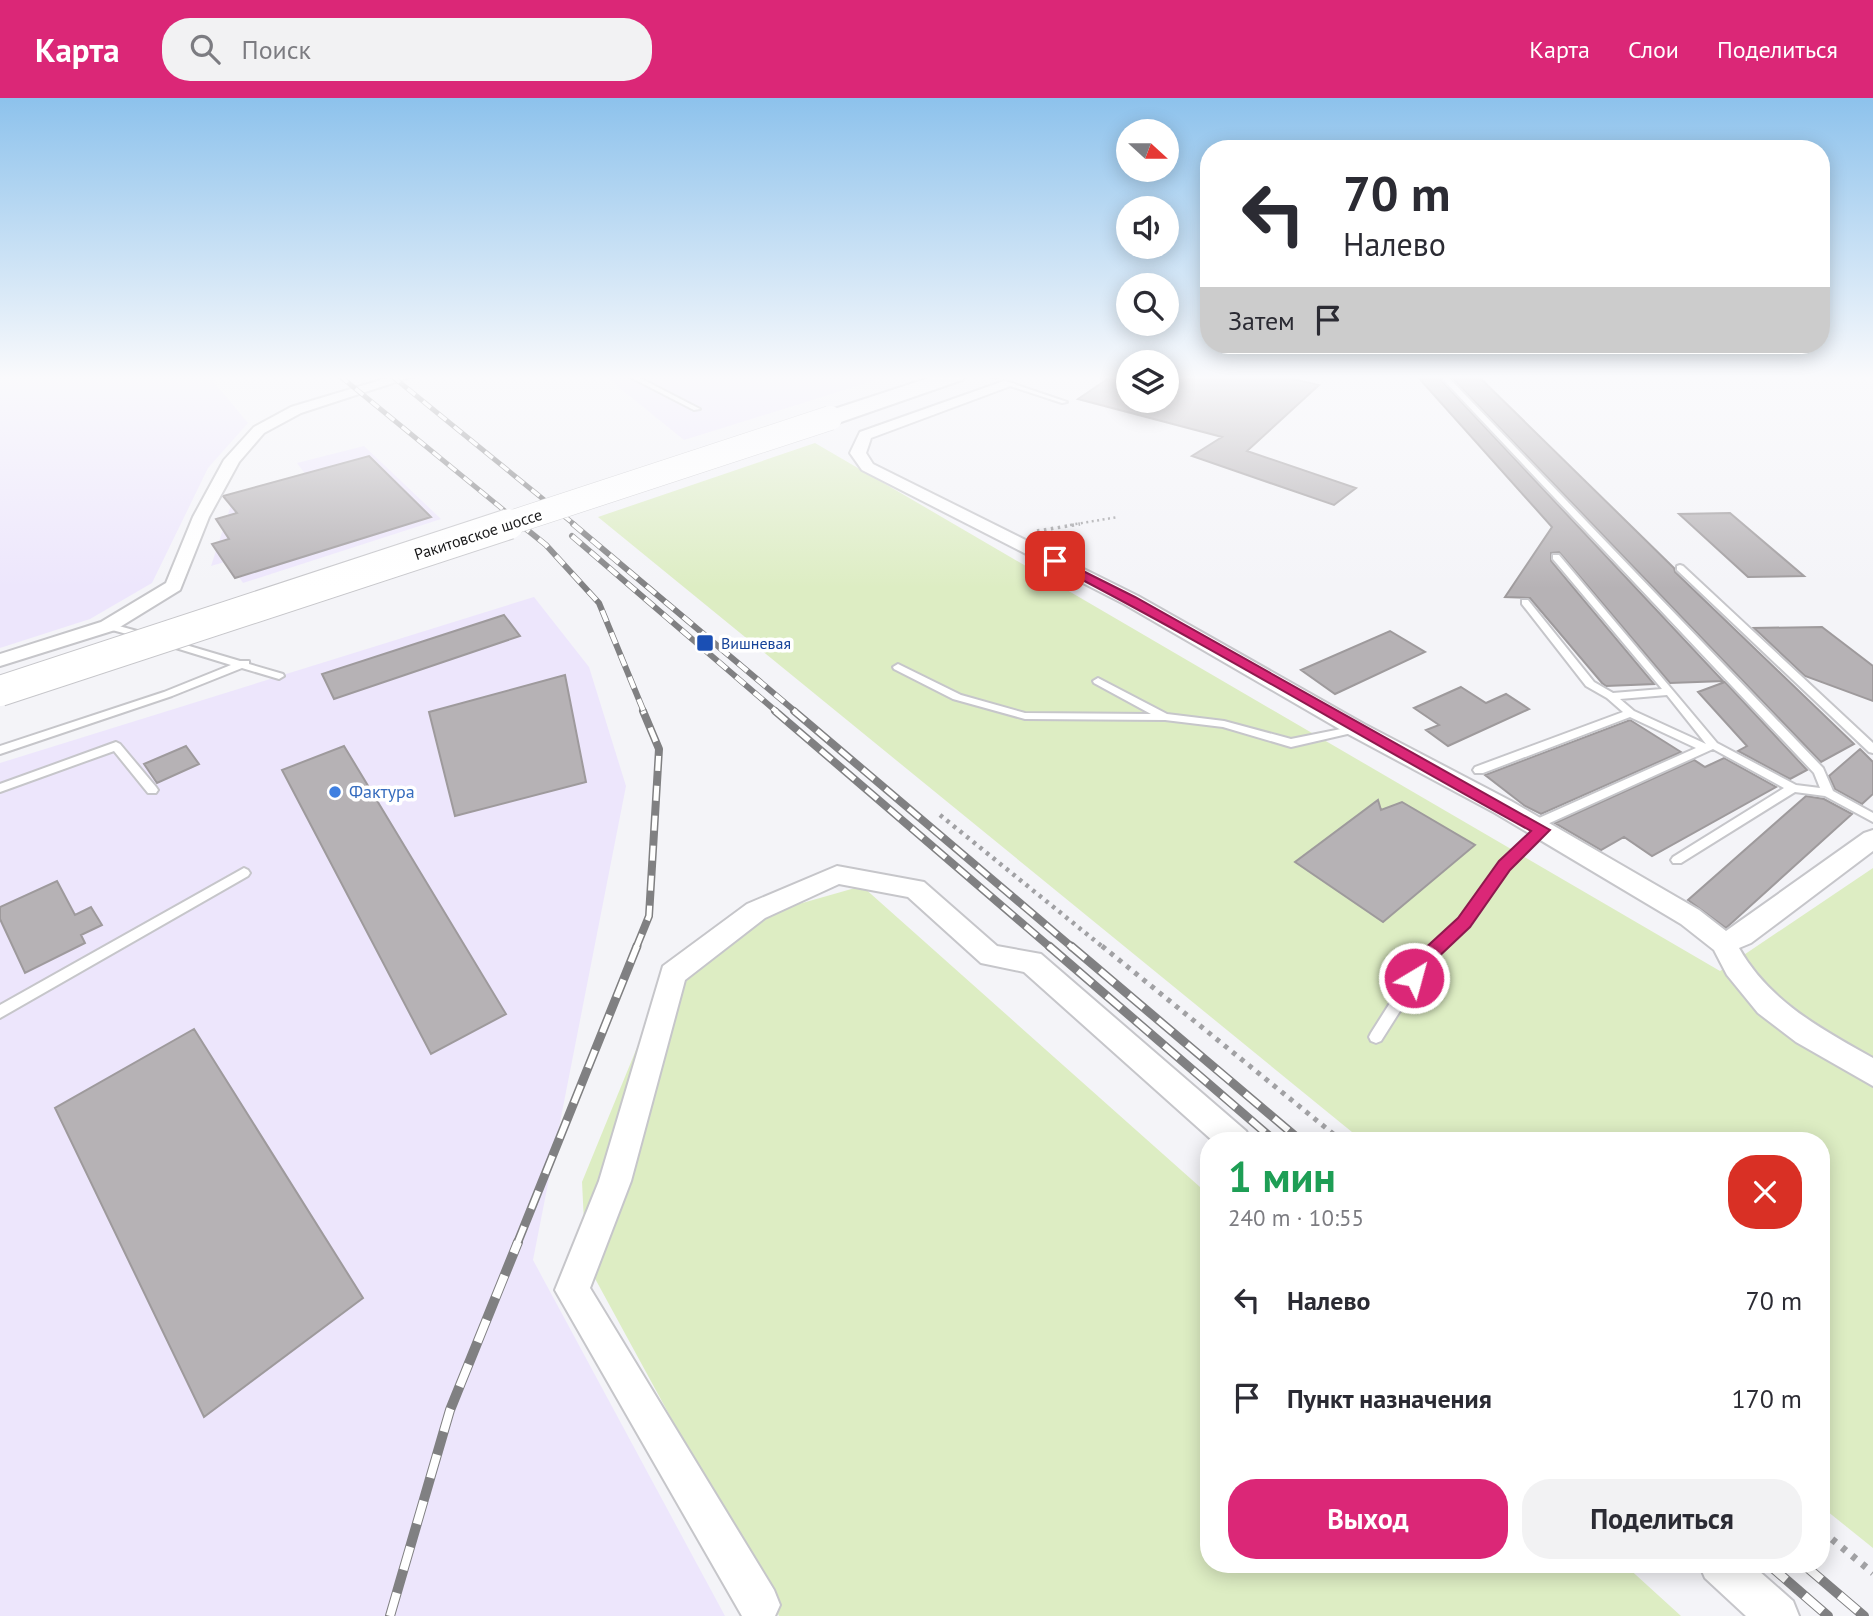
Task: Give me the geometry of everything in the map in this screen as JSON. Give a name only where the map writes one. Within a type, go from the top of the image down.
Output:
[{"type":"main road","name":"Ракитовское шоссе","points":[[0,691],[742,447]]},
{"type":"street","points":[[0,660],[108,626],[174,586],[208,505],[232,460],[244,447]]},
{"type":"street","points":[[860,447],[858,453],[867,467],[1131,600],[1356,729],[1538,827],[1690,917],[1723,943],[1737,972],[1777,1016],[1873,1073]]},
{"type":"street","points":[[1723,943],[1742,936],[1873,839]]},
{"type":"street","points":[[759,1605],[572,1290],[615,1181],[673,974],[756,911],[837,875],[915,889],[990,956],[1031,962],[1225,1132]]},
{"type":"street","points":[[1729,1573],[1778,1616]]},
{"type":"lane","points":[[1510,447],[1819,771],[1828,793]]},
{"type":"lane","points":[[1556,557],[1670,692],[1709,746]]},
{"type":"lane","points":[[1680,568],[1873,749]]},
{"type":"lane","points":[[1525,602],[1590,684],[1611,696],[1630,713],[1709,746],[1793,788],[1828,793],[1873,818]]},
{"type":"lane","points":[[108,626],[245,663],[279,676]]},
{"type":"lane","points":[[0,750],[168,694],[245,663]]},
{"type":"lane","points":[[898,667],[957,697],[1025,716],[1165,717],[1224,724],[1291,743],[1356,729]]},
{"type":"lane","points":[[1098,681],[1165,717]]},
{"type":"lane","points":[[1611,696],[1670,692]]},
{"type":"lane","points":[[1479,770],[1630,713]]},
{"type":"lane","points":[[1376,1037],[1426,958],[1464,923],[1505,866],[1538,827],[1709,746]]},
{"type":"lane","points":[[0,788],[116,747],[152,790]]},
{"type":"lane","points":[[1677,860],[1793,788]]},
{"type":"lane","points":[[0,1012],[244,873]]},
{"type":"path","points":[[1005,537],[1118,517]]},
{"type":"path","points":[[940,815],[1331,1132]]},
{"type":"path","points":[[1830,1538],[1873,1573]]},
{"type":"shaded area","points":[[0,447],[227,447],[208,468],[152,583],[90,619],[0,648]]},
{"type":"shaded area","points":[[365,447],[441,519],[243,583],[228,561],[211,566],[234,496],[306,475],[297,463]]},
{"type":"shaded area","points":[[534,597],[589,667],[626,786],[533,1260],[725,1616],[0,1616],[0,763]]},
{"type":"green space","points":[[804,447],[822,447],[1720,971],[1873,868],[1873,1548],[1830,1513],[1830,1132],[1352,1132],[598,517]]},
{"type":"green space","points":[[862,886],[1200,1187],[1200,1573],[1634,1573],[1681,1616],[779,1616],[586,1262],[582,1182],[656,1001],[757,916]]},
{"type":"building","points":[[1206,447],[1252,447],[1247,451],[1356,488],[1334,505],[1192,456]]},
{"type":"building","points":[[1480,447],[1503,447],[1723,681],[1670,683],[1559,552],[1551,553],[1551,561],[1654,684],[1606,686],[1530,598],[1505,597],[1552,527]]},
{"type":"building","points":[[1518,447],[1550,447],[1674,568],[1675,572],[1854,744],[1821,762]]},
{"type":"building","points":[[369,456],[431,517],[235,578],[212,544],[229,539],[216,519],[237,513],[223,496]]},
{"type":"building","points":[[1730,513],[1804,576],[1748,577],[1679,514]]},
{"type":"building","points":[[504,615],[520,636],[334,699],[322,674]]},
{"type":"building","points":[[1822,627],[1873,666],[1873,701],[1805,676],[1754,628]]},
{"type":"building","points":[[1390,631],[1425,652],[1335,694],[1301,670]]},
{"type":"building","points":[[565,675],[586,782],[455,816],[429,712]]},
{"type":"building","points":[[1725,682],[1807,770],[1790,779],[1738,751],[1747,746],[1698,692]]},
{"type":"building","points":[[1461,687],[1486,703],[1506,694],[1529,709],[1448,746],[1426,730],[1439,725],[1414,708]]},
{"type":"building","points":[[1630,720],[1681,752],[1541,814],[1525,806],[1485,775]]},
{"type":"building","points":[[186,746],[199,764],[157,783],[144,764]]},
{"type":"building","points":[[344,746],[506,1014],[431,1054],[282,770]]},
{"type":"building","points":[[1860,749],[1873,762],[1873,794],[1862,804],[1835,789],[1829,776]]},
{"type":"building","points":[[1724,758],[1776,787],[1652,856],[1624,837],[1601,850],[1555,823],[1694,760],[1705,767]]},
{"type":"building","points":[[1806,796],[1824,799],[1852,814],[1726,928],[1688,900]]},
{"type":"building","points":[[1378,800],[1381,810],[1402,802],[1475,845],[1383,922],[1295,862]]},
{"type":"building","points":[[57,881],[75,915],[91,907],[102,925],[81,935],[85,943],[25,973],[0,919],[0,907]]},
{"type":"building","points":[[194,1029],[363,1298],[204,1417],[55,1108]]},
{"type":"railway","points":[[427,447],[522,525]]},
{"type":"railway","points":[[479,447],[575,525]]},
{"type":"railway","points":[[520,524],[546,545],[599,603],[644,712]]},
{"type":"railway","points":[[573,524],[796,712]]},
{"type":"railway","points":[[572,536],[777,712]]},
{"type":"railway","points":[[636,948],[649,916],[659,749],[643,711]]},
{"type":"railway","points":[[775,711],[1051,948]]},
{"type":"railway","points":[[794,711],[1073,948]]},
{"type":"railway","points":[[517,1244],[637,946]]},
{"type":"railway","points":[[1049,946],[1265,1132]]},
{"type":"railway","points":[[1071,946],[1290,1132]]},
{"type":"railway","points":[[390,1616],[450,1410],[518,1242]]},
{"type":"railway","points":[[1778,1573],[1828,1616]]},
{"type":"railway","points":[[1814,1573],[1864,1616]]},
{"type":"place","name":"Вишневая","points":[[705,643]]},
{"type":"place","name":"Фактура","points":[[335,792]]},
{"type":"route","points":[[1055,561],[1131,600],[1356,729],[1542,830],[1505,866],[1464,923],[1426,958],[1414,978]]}]
